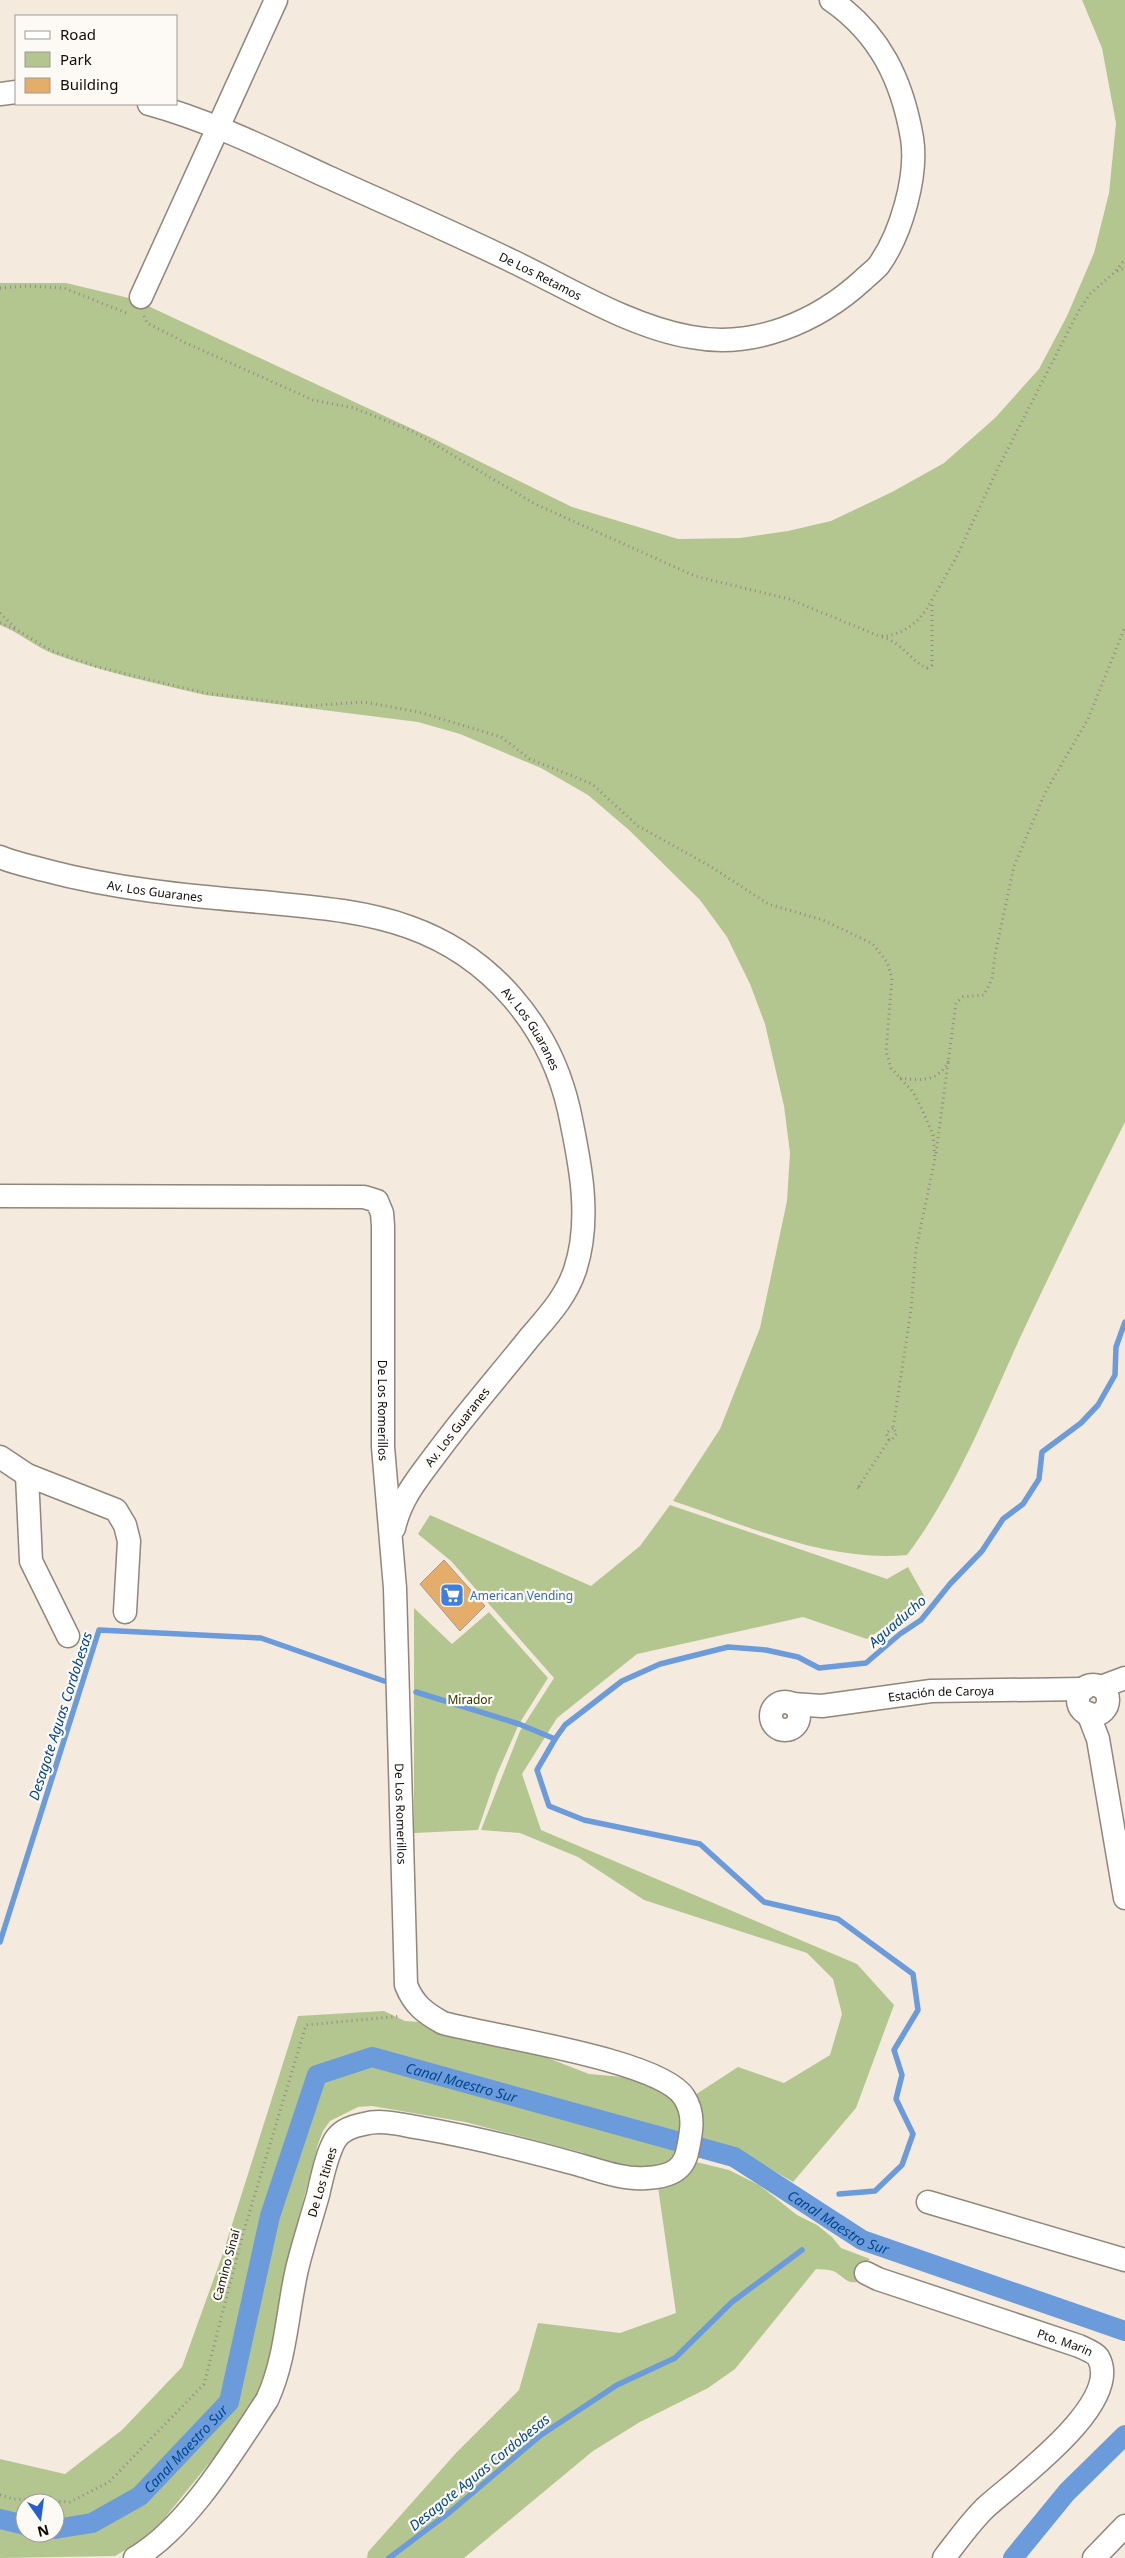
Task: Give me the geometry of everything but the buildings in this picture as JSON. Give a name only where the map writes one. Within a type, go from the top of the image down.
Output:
[{"type":"street","points":[[139,305],[276,0]]},
{"type":"street","name":"De Los Retamos","points":[[152,105],[218,127],[504,257],[628,317],[692,338],[734,340],[774,332],[812,318],[848,293],[878,266],[902,216],[912,171],[912,152],[903,100],[890,64],[869,34],[830,0]]},
{"type":"street","points":[[0,94],[15,92]]},
{"type":"street","name":"Av. Los Guaranes","points":[[0,857],[110,886],[316,907],[362,914],[408,927],[444,942],[473,961],[509,992],[535,1027],[566,1097],[581,1177],[582,1222],[576,1267],[568,1289],[556,1306],[476,1402],[403,1499],[392,1536]]},
{"type":"street","name":"De Los Romerillos","points":[[0,1196],[364,1197],[377,1201],[382,1213],[383,1226],[383,1447],[392,1536],[403,1949],[406,1985],[418,2005]]},
{"type":"street","points":[[0,1457],[27,1475],[116,1510],[125,1525],[129,1541],[125,1612]]},
{"type":"street","points":[[27,1475],[31,1561],[68,1636]]},
{"type":"street","name":"Estación de Caroya","points":[[1091,1701],[1125,1678]]},
{"type":"street","name":"Estación de Caroya","points":[[794,1714],[807,1714],[822,1706],[932,1691],[1060,1690],[1091,1701],[1125,1700]]},
{"type":"street","points":[[1091,1701],[1125,1898]]},
{"type":"street","name":"De Los Itines","points":[[136,2558],[152,2548],[174,2528],[204,2490],[267,2400],[274,2385],[282,2352],[297,2269],[331,2149],[341,2133],[366,2123],[385,2122],[476,2139],[599,2171],[644,2179],[670,2175],[680,2168],[686,2159],[692,2130],[692,2116],[683,2094],[673,2086],[646,2072],[599,2068],[562,2056],[542,2046],[451,2025],[418,2005]]},
{"type":"street","points":[[928,2202],[1125,2260]]},
{"type":"street","name":"Pto. Marin","points":[[866,2273],[1079,2346],[1098,2357],[1102,2366],[1104,2376],[1102,2387],[1083,2420],[1064,2441],[985,2508],[964,2530],[944,2558]]},
{"type":"street","points":[[1094,2558],[1125,2526]]},
{"type":"path","points":[[880,636],[889,636],[903,631],[917,621],[933,600],[956,558],[996,470],[1078,312],[1090,294],[1116,271],[1125,259]]},
{"type":"path","points":[[1116,271],[1125,268]]},
{"type":"path","points":[[0,288],[28,286],[64,288],[128,314],[139,305],[148,323],[186,343],[313,400],[354,408],[412,431],[535,504],[695,576],[789,599],[892,640],[903,647],[920,665],[927,668],[932,665],[933,600]]},
{"type":"path","points":[[0,613],[17,630]]},
{"type":"path","points":[[0,623],[17,630],[52,651],[98,667],[174,686],[206,693],[307,706],[364,702],[420,712],[501,737],[530,759],[592,784],[638,826],[710,866],[768,904],[823,920],[874,944],[886,962],[892,978],[886,1051],[891,1068],[913,1092],[923,1111],[933,1135],[935,1160]]},
{"type":"path","points":[[888,1440],[896,1438],[896,1430],[893,1428],[911,1310],[916,1249],[935,1160],[951,1055],[956,1003],[963,998],[984,995],[988,990],[992,980],[995,955],[1014,866],[1046,791],[1088,719],[1125,627]]},
{"type":"path","points":[[900,1078],[919,1081],[935,1078],[945,1069],[951,1055]]},
{"type":"path","points":[[859,1486],[888,1440],[886,1433],[893,1428]]},
{"type":"path","name":"Camino Sinaí","points":[[0,2495],[13,2499],[70,2502],[109,2482],[204,2384],[243,2234],[306,2025],[418,2005]]},
{"type":"green space","points":[[1082,0],[1125,0],[1125,1122],[1045,1285],[969,1451],[924,1531],[907,1555],[877,1556],[847,1553],[817,1548],[788,1540],[673,1501],[720,1429],[760,1328],[787,1201],[790,1153],[784,1106],[765,1024],[750,984],[727,937],[700,900],[629,830],[588,795],[541,768],[460,734],[418,722],[205,695],[129,677],[54,654],[0,625],[0,283],[66,283],[133,299],[432,438],[572,507],[678,539],[740,538],[788,531],[831,521],[892,492],[944,463],[995,418],[1039,369],[1067,316],[1094,253],[1109,193],[1116,123],[1102,48]]},
{"type":"green space","points":[[670,1505],[887,1579],[908,1567],[926,1599],[867,1639],[803,1617],[637,1654],[557,1718],[522,1774],[541,1830],[857,1964],[894,2005],[856,2108],[793,2182],[736,2149],[698,2138],[695,2095],[738,2067],[784,2083],[830,2055],[842,2014],[833,1979],[807,1953],[644,1900],[578,1857],[520,1833],[481,1830],[520,1731],[554,1678],[451,1561],[418,1534],[430,1515],[591,1586],[640,1546]]},
{"type":"green space","name":"Mirador","points":[[414,1608],[452,1644],[489,1612],[548,1678],[519,1724],[497,1774],[478,1830],[414,1833]]},
{"type":"green space","points":[[384,2011],[405,2021],[419,2022],[448,2033],[530,2051],[589,2074],[646,2079],[683,2110],[679,2156],[668,2166],[649,2170],[608,2164],[581,2152],[465,2122],[372,2106],[358,2107],[330,2121],[323,2131],[318,2144],[295,2232],[265,2381],[237,2429],[163,2520],[139,2542],[115,2556],[0,2558],[0,2459],[65,2474],[122,2430],[182,2367],[222,2256],[298,2016]]},
{"type":"green space","points":[[692,2161],[729,2170],[759,2185],[797,2215],[817,2225],[832,2237],[841,2248],[870,2259],[858,2268],[863,2280],[849,2282],[833,2271],[816,2269],[735,2369],[708,2388],[640,2422],[593,2451],[464,2558],[367,2558],[368,2552],[456,2453],[519,2390],[538,2323],[620,2333],[676,2313],[658,2187]]},
{"type":"waterway","name":"Aguaducho","points":[[555,1739],[565,1725],[622,1681],[660,1664],[728,1647],[766,1650],[798,1657],[819,1668],[866,1663],[900,1634],[921,1620],[950,1584],[982,1551],[1003,1519],[1023,1504],[1039,1479],[1042,1452],[1081,1423],[1098,1405],[1115,1375],[1116,1347],[1125,1322]]},
{"type":"waterway","name":"Desagote Aguas Cordobesas","points":[[0,1942],[99,1630],[261,1638],[384,1681]]},
{"type":"waterway","name":"Desagote Aguas Cordobesas","points":[[416,1692],[519,1724],[555,1739],[537,1770],[549,1806],[584,1820],[700,1844],[764,1902],[838,1919],[913,1974],[918,2010],[894,2050],[902,2075],[896,2099],[913,2134],[902,2165],[875,2191],[839,2194]]},
{"type":"waterway","name":"Canal Maestro Sur","points":[[65,2527],[92,2523],[140,2496],[229,2402],[270,2216],[317,2075],[372,2057],[734,2157],[862,2240],[1125,2331]]},
{"type":"waterway","name":"Desagote Aguas Cordobesas","points":[[389,2558],[450,2512],[541,2435],[617,2385],[675,2358],[732,2302],[802,2250]]},
{"type":"waterway","name":"Canal Maestro Sur","points":[[1013,2558],[1067,2492],[1125,2435]]},
{"type":"waterway","name":"Canal Maestro Sur","points":[[0,2519],[15,2523]]},
{"type":"place","name":"American Vending","points":[[452,1595]]}]
